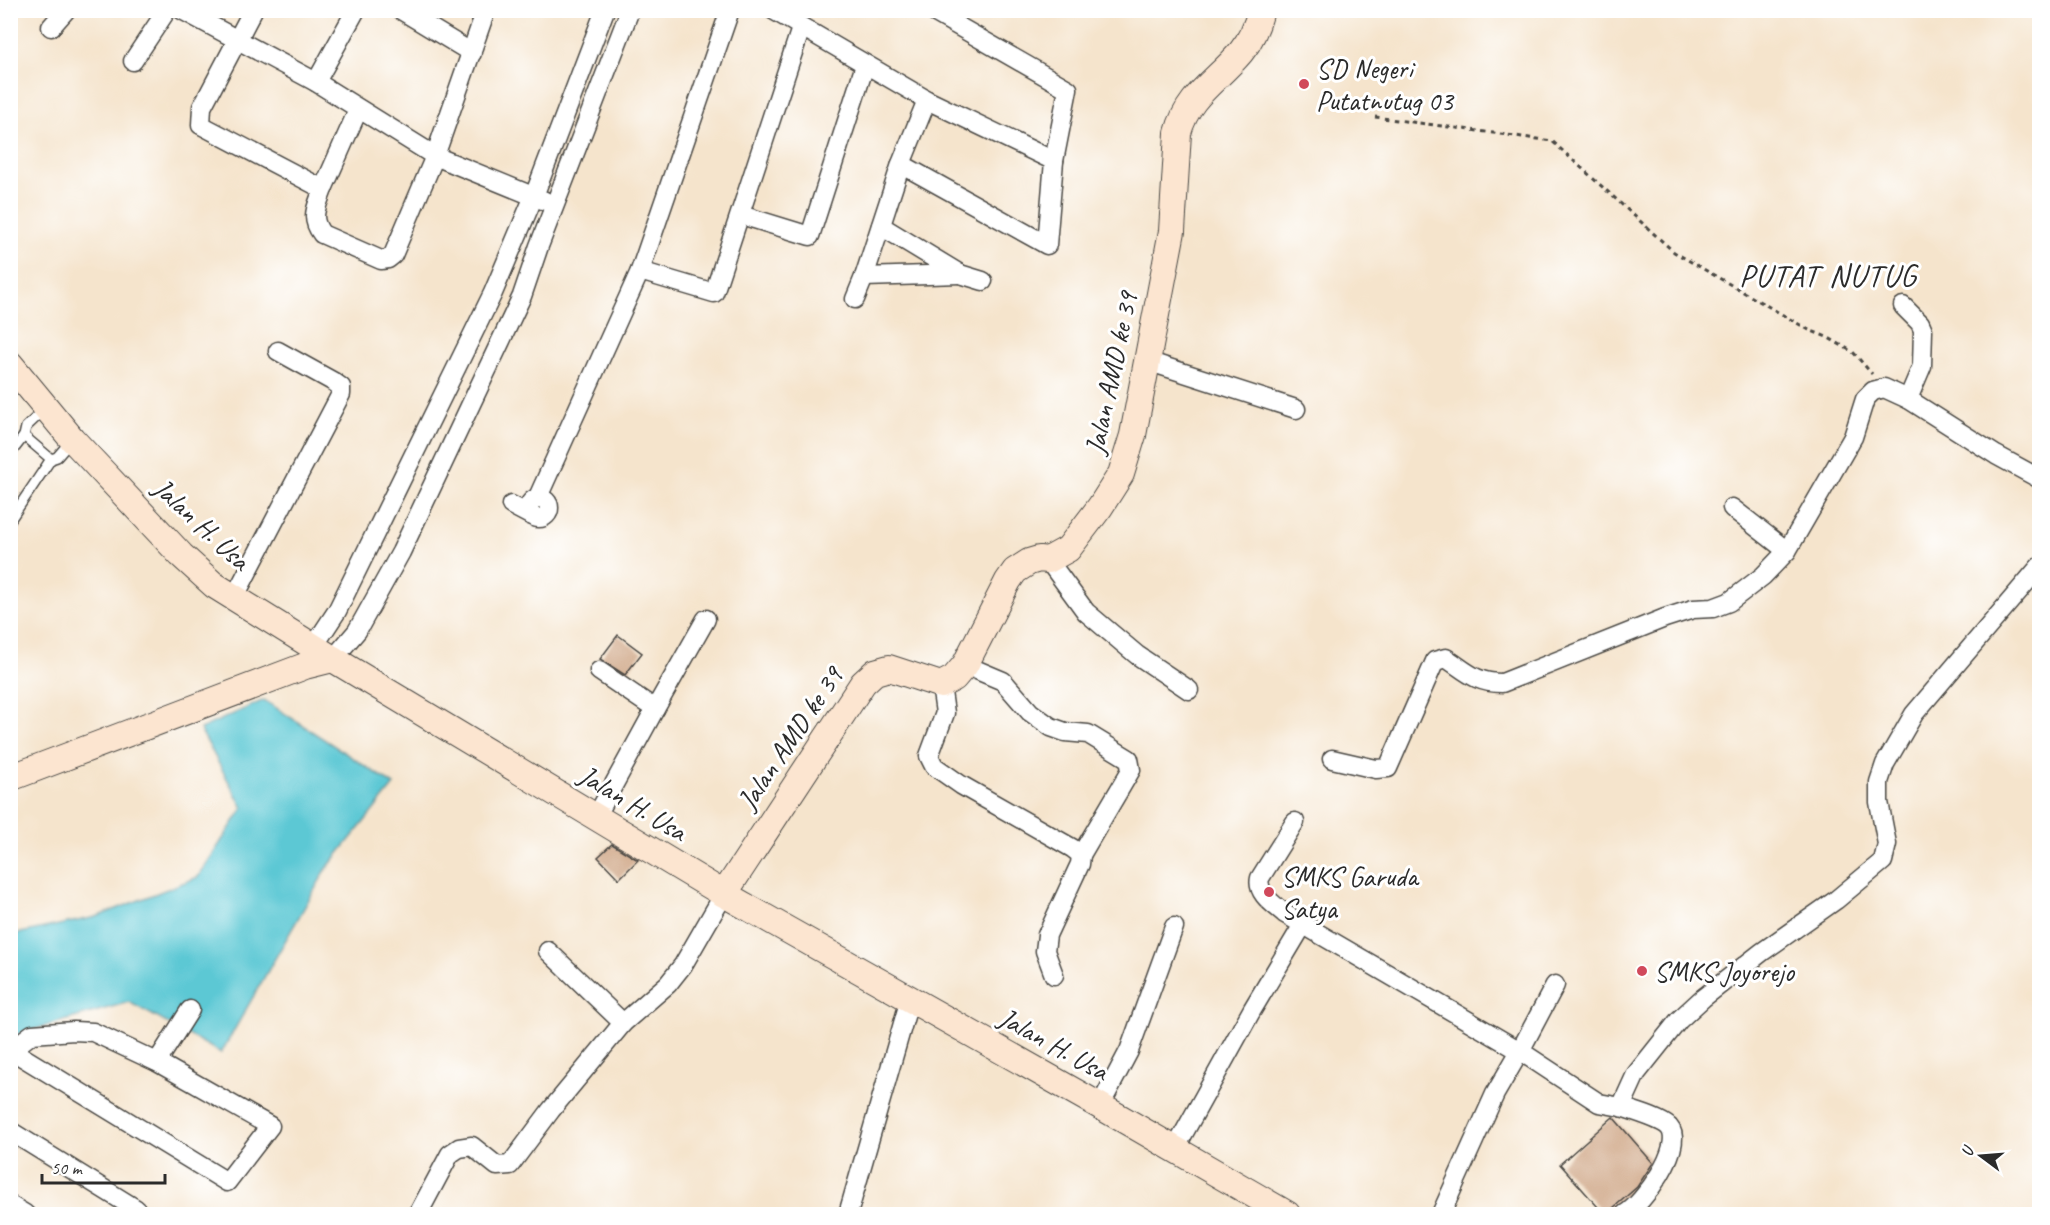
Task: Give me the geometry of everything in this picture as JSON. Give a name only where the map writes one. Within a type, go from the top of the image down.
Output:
[{"type":"street","points":[[51,27],[66,10]]},
{"type":"street","points":[[133,62],[167,10]]},
{"type":"street","points":[[182,10],[316,82],[435,156],[554,206]]},
{"type":"street","points":[[253,10],[202,107],[201,125],[323,189]]},
{"type":"street","points":[[316,82],[356,10]]},
{"type":"street","points":[[401,10],[472,53]]},
{"type":"street","points":[[358,110],[323,189],[314,214],[316,226],[322,234],[381,260],[388,260],[393,255],[435,156],[486,10]]},
{"type":"street","points":[[317,657],[337,611],[493,293],[534,196],[605,10]]},
{"type":"street","points":[[10,778],[317,657],[357,631],[401,552],[522,296],[554,206],[630,10]]},
{"type":"street","points":[[511,504],[534,518],[544,518],[548,515],[547,501],[538,497],[640,271],[730,10]]},
{"type":"street","points":[[901,164],[1047,245],[1054,161],[1068,89],[930,10]]},
{"type":"street","name":"Jalan AMD ke 39","points":[[724,894],[862,683],[875,672],[889,668],[941,685],[954,678],[965,665],[1008,581],[1015,572],[1029,562],[1039,559],[1048,560],[1068,549],[1100,507],[1121,474],[1133,435],[1172,231],[1178,133],[1182,117],[1192,102],[1241,52],[1254,32],[1261,10]]},
{"type":"street","points":[[777,11],[801,28],[927,99],[1054,161]]},
{"type":"street","points":[[640,271],[714,293],[801,28]]},
{"type":"street","points":[[741,215],[810,236],[865,65]]},
{"type":"street","points":[[855,299],[901,164],[927,99]]},
{"type":"street","points":[[881,226],[960,274],[983,282]]},
{"type":"street","points":[[864,277],[960,274]]},
{"type":"street","points":[[1903,306],[1920,323],[1923,330],[1922,366],[1908,399]]},
{"type":"street","points":[[234,597],[341,394],[341,387],[334,382],[278,351]]},
{"type":"street","points":[[1148,361],[1296,409]]},
{"type":"street","name":"Jalan H. Usa","points":[[13,374],[181,555],[214,585],[317,657],[596,817],[724,894],[1100,1106],[1287,1215]]},
{"type":"street","points":[[1332,759],[1376,769],[1388,768],[1435,662],[1441,658],[1446,657],[1476,679],[1487,683],[1503,683],[1665,618],[1693,609],[1713,608],[1729,602],[1763,576],[1787,551],[1853,437],[1865,399],[1874,391],[1884,388],[1908,399],[1996,455],[2040,479]]},
{"type":"street","points":[[1732,508],[1787,551]]},
{"type":"street","points":[[1048,560],[1086,612],[1137,655],[1189,690]]},
{"type":"street","points":[[1621,1107],[1636,1074],[1679,1020],[1762,952],[1836,900],[1882,861],[1887,844],[1879,802],[1879,782],[1884,764],[1914,714],[2040,566]]},
{"type":"street","points":[[596,817],[706,619]]},
{"type":"street","points":[[965,665],[1003,681],[1030,712],[1051,727],[1065,732],[1088,734],[1129,759],[1131,770],[1081,855],[1080,864],[1047,935],[1045,951],[1054,975]]},
{"type":"street","points":[[599,671],[656,709]]},
{"type":"street","points":[[941,685],[945,713],[929,756],[934,766],[961,785],[1081,855]]},
{"type":"street","points":[[1295,822],[1260,878],[1259,884],[1262,892],[1279,908],[1520,1051],[1599,1103],[1645,1114],[1669,1127],[1672,1135],[1670,1155],[1654,1185],[1625,1215]]},
{"type":"street","points":[[418,1215],[450,1154],[459,1148],[472,1146],[497,1166],[510,1165],[551,1110],[623,1023],[668,984],[724,894]]},
{"type":"street","points":[[1175,1149],[1252,1010],[1304,924]]},
{"type":"street","points":[[1100,1106],[1129,1051],[1173,927]]},
{"type":"street","points":[[548,951],[623,1023]]},
{"type":"street","points":[[1441,1215],[1496,1094],[1555,985]]},
{"type":"street","points":[[848,1215],[910,999]]},
{"type":"street","points":[[157,1062],[190,1010]]},
{"type":"street","points":[[93,1032],[157,1062],[270,1126],[227,1182],[11,1051],[32,1034],[93,1032]]},
{"type":"street","points":[[10,1131],[136,1209]]},
{"type":"street","points":[[10,1205],[25,1215]]},
{"type":"lane","points":[[10,454],[24,436],[26,427],[46,408]]},
{"type":"lane","points":[[24,436],[51,459]]},
{"type":"lane","points":[[10,520],[51,459],[57,456],[72,439]]},
{"type":"path","points":[[1375,117],[1552,141],[1674,252],[1809,330],[1853,352],[1884,388]]},
{"type":"water","points":[[264,700],[394,785],[327,868],[221,1053],[129,1002],[18,1034],[11,1040],[11,935],[96,917],[198,877],[243,808],[200,729]]},
{"type":"building","points":[[618,635],[642,653],[625,675],[600,659]]},
{"type":"building","points":[[612,844],[638,860],[619,879],[598,857]]},
{"type":"building","points":[[1613,1117],[1653,1163],[1637,1187],[1605,1215],[1560,1164]]},
{"type":"place","name":"SD Negeri Putatnutug 03","points":[[1304,84]]},
{"type":"place","name":"SMKS Garuda Satya","points":[[1269,892]]},
{"type":"place","name":"SMKS Joyorejo","points":[[1642,971]]},
{"type":"district","name":"PUTAT NUTUG","points":[[1828,275]]}]
